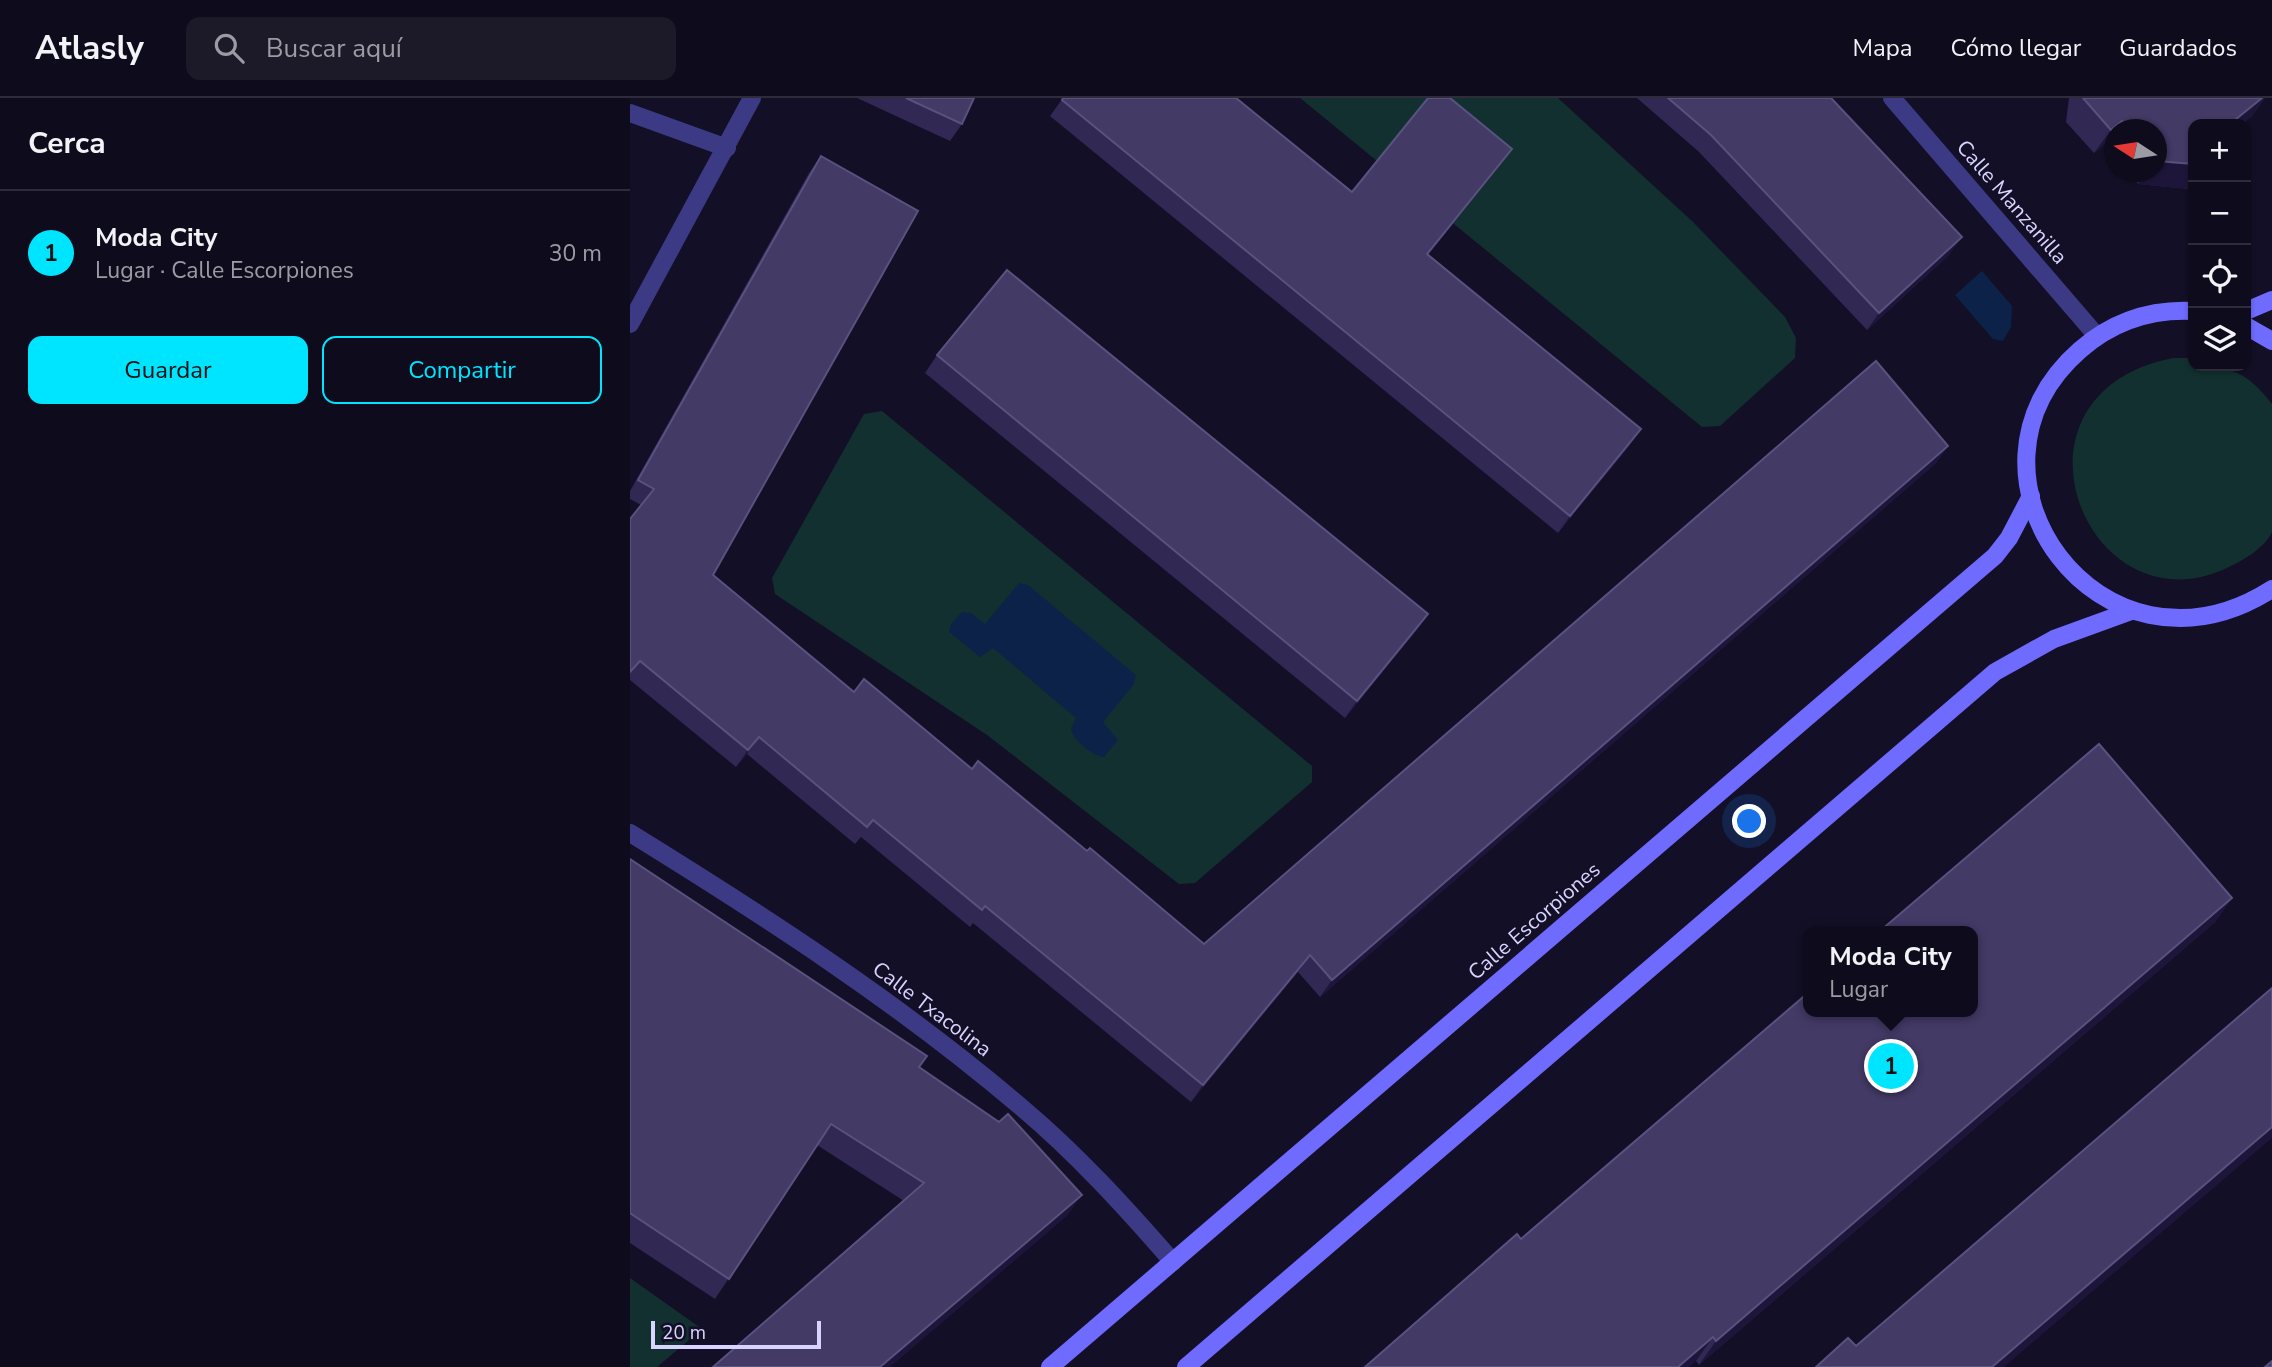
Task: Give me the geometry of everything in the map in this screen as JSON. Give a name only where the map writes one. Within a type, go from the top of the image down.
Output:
[{"type":"street","points":[[630,324],[752,98]]},
{"type":"street","name":"Calle Manzanilla","points":[[1892,98],[2096,336]]},
{"type":"street","points":[[630,113],[727,148]]},
{"type":"street","points":[[2251,309],[2272,300]]},
{"type":"street","points":[[2188,311],[2158,312],[2127,321],[2096,336],[2070,358],[2049,386],[2035,418],[2028,452],[2031,496],[2040,526],[2056,554],[2076,578],[2102,597],[2131,611],[2163,618],[2193,619],[2249,604],[2272,589]]},
{"type":"street","points":[[2251,329],[2272,341]]},
{"type":"street","name":"Calle Escorpiones","points":[[1050,1367],[1995,556],[2009,538],[2031,496]]},
{"type":"street","points":[[1186,1367],[1995,672],[2064,635],[2131,611]]},
{"type":"street","name":"Calle Txacolina","points":[[630,834],[829,959],[928,1031],[1023,1108],[1111,1192],[1173,1262]]},
{"type":"green space","points":[[1300,98],[1558,98],[1692,221],[1785,317],[1796,338],[1795,358],[1720,426],[1702,427]]},
{"type":"green space","points":[[2173,358],[2188,358],[2188,371],[2232,371],[2247,378],[2263,393],[2272,404],[2272,532],[2259,549],[2227,568],[2177,579],[2133,568],[2100,540],[2079,501],[2073,458],[2085,415],[2117,380]]},
{"type":"green space","points":[[882,411],[1312,766],[1312,782],[1195,883],[1179,884],[987,735],[775,594],[772,578],[864,414]]},
{"type":"green space","points":[[630,1278],[702,1329],[657,1367],[630,1367]]},
{"type":"water","points":[[1982,271],[2012,306],[2011,327],[2003,341],[1993,339],[1955,295]]},
{"type":"water","points":[[1019,583],[1028,585],[1136,675],[1134,684],[1103,722],[1118,740],[1104,757],[1089,751],[1072,733],[1071,728],[1076,718],[993,648],[980,657],[949,632],[951,624],[962,612],[971,613],[985,624]]},
{"type":"building","points":[[906,98],[974,98],[962,124]]},
{"type":"building","points":[[1236,98],[1352,192],[1428,98],[1450,98],[1512,149],[1427,254],[1641,429],[1570,516],[1062,100]]},
{"type":"building","points":[[1668,98],[1831,98],[1962,237],[1879,313],[1711,135]]},
{"type":"building","points":[[2083,98],[2262,98],[2236,119],[2188,119],[2188,164],[2167,162],[2167,119],[2104,119],[2104,122]]},
{"type":"building","points":[[821,156],[918,211],[713,575],[854,692],[864,679],[972,769],[978,761],[1087,851],[1090,848],[1204,944],[1876,361],[1948,446],[1332,980],[1310,955],[1203,1085],[985,906],[982,910],[873,820],[867,827],[759,737],[748,750],[640,661],[630,672],[630,519],[654,489],[638,480]]},
{"type":"building","points":[[1007,270],[1428,614],[1357,701],[937,355]]},
{"type":"building","points":[[2099,744],[2232,898],[1716,1341],[1713,1337],[1678,1367],[1365,1367],[1517,1234],[1521,1239],[1803,997],[1803,1017],[1978,1017],[1978,926],[1886,926]]},
{"type":"building","points":[[630,859],[927,1056],[919,1067],[999,1122],[1008,1114],[1082,1195],[880,1367],[713,1367],[924,1183],[831,1124],[729,1279],[630,1213]]},
{"type":"building","points":[[2272,988],[2272,1127],[1992,1367],[1816,1367],[1848,1338],[1856,1346]]},
{"type":"place","name":"Moda City","points":[[1891,1066]]}]
